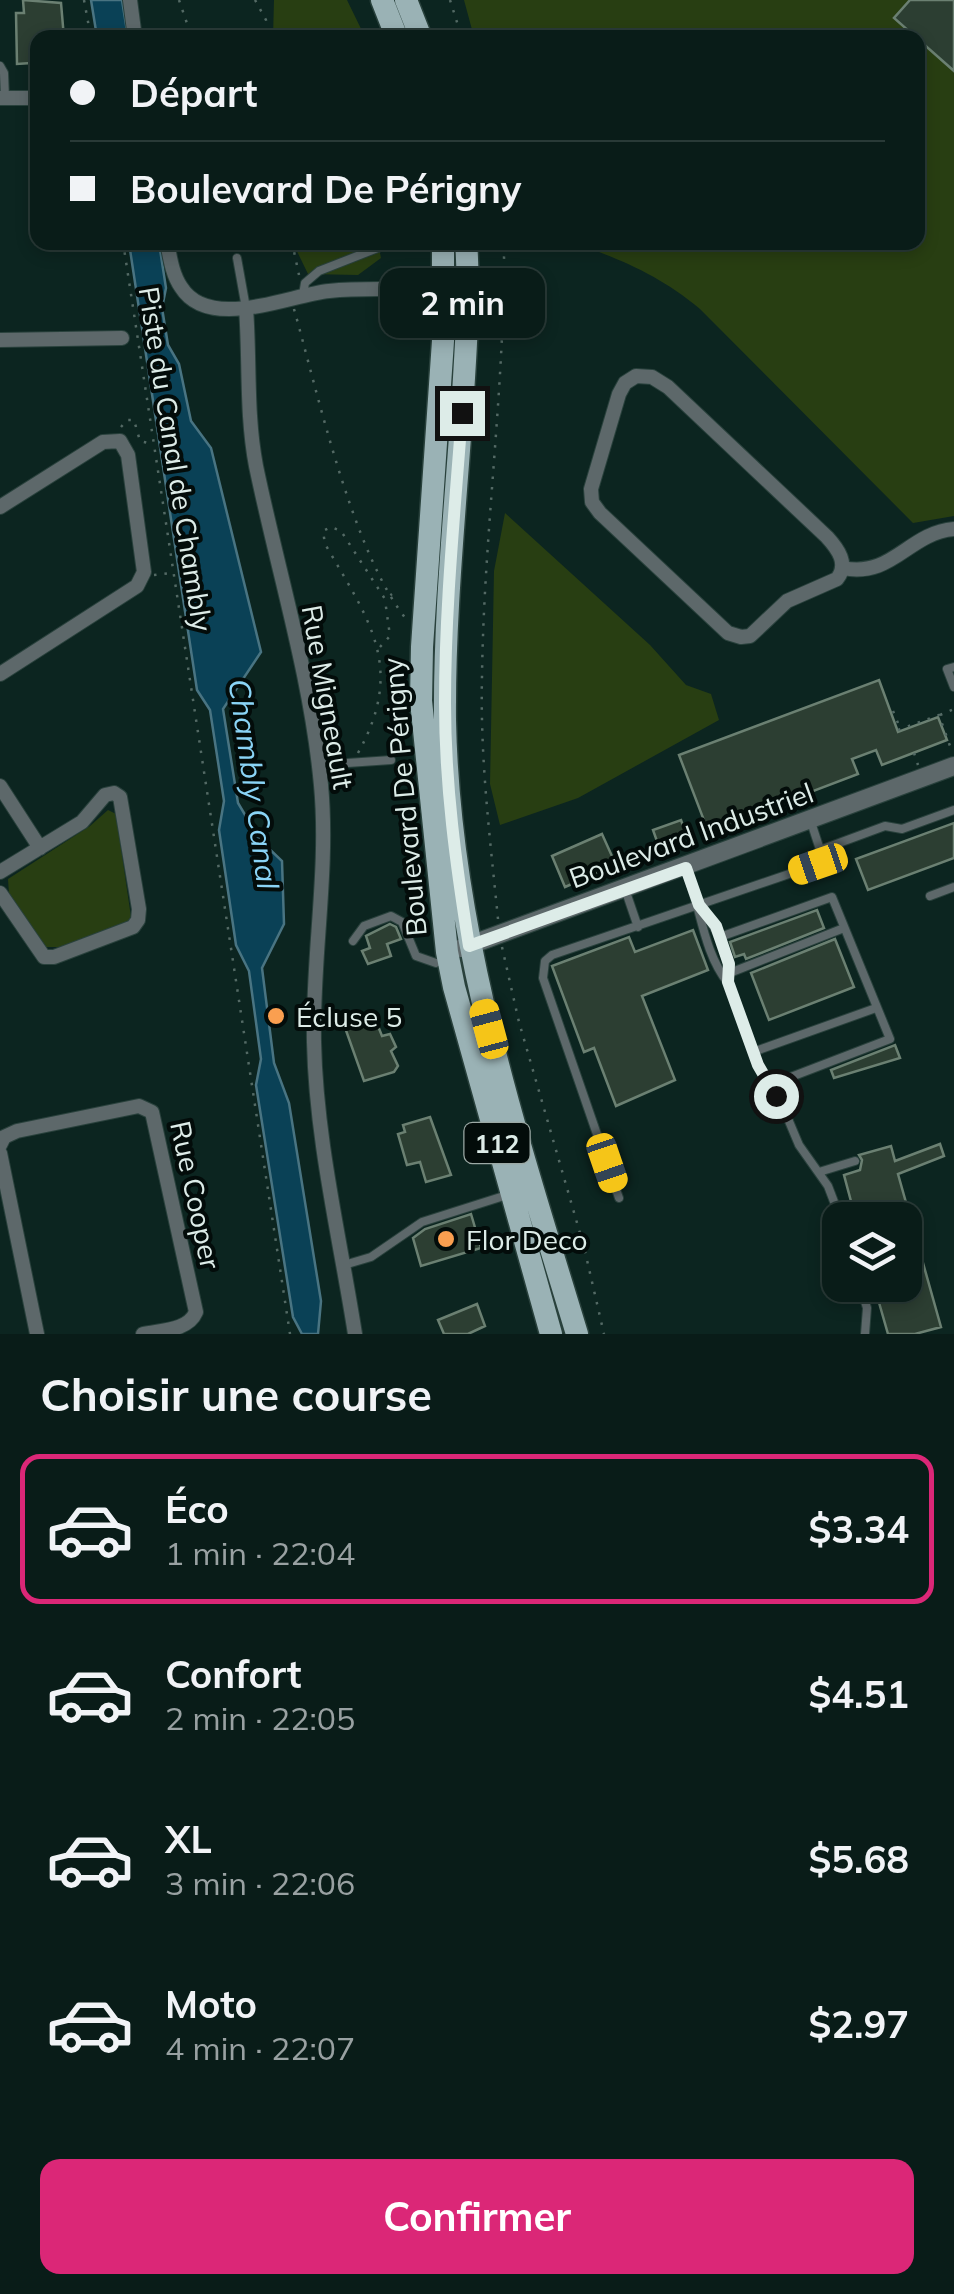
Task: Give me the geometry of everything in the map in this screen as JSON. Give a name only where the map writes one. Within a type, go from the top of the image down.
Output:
[{"type":"main road","points":[[382,0],[395,30]]},
{"type":"main road","points":[[406,0],[419,30]]},
{"type":"main road","name":"Boulevard De Périgny","points":[[445,250],[456,291]]},
{"type":"main road","name":"Boulevard De Périgny","points":[[464,250],[456,291],[421,684],[450,954],[460,1012],[550,1334]]},
{"type":"main road","name":"Boulevard De Périgny","points":[[450,954],[489,1029],[577,1334]]},
{"type":"street","points":[[130,0],[135,30]]},
{"type":"street","points":[[2,98],[30,98]]},
{"type":"street","points":[[169,250],[174,273],[185,294],[214,308],[246,308],[299,293],[335,290],[456,291]]},
{"type":"street","name":"Rue Migneault","points":[[246,308],[250,430],[318,765],[322,828],[314,1046],[322,1130],[355,1334]]},
{"type":"street","points":[[0,340],[122,338]]},
{"type":"street","points":[[644,375],[668,387],[827,537],[837,549],[843,568],[834,582],[787,601],[756,633],[741,637],[728,633],[592,502],[591,488],[622,386],[644,375]]},
{"type":"street","points":[[0,507],[103,442],[120,441],[128,455],[150,575],[0,674]]},
{"type":"street","points":[[843,568],[874,570],[931,534],[954,529]]},
{"type":"street","name":"Boulevard Industriel","points":[[450,954],[954,766]]},
{"type":"street","points":[[0,786],[40,848]]},
{"type":"street","points":[[0,872],[89,817],[105,796],[118,794],[124,808],[139,914],[130,930],[44,957],[0,893]]},
{"type":"street","name":"Rue Cooper","points":[[38,1334],[0,1149],[8,1134],[17,1130],[139,1106],[152,1112],[196,1312],[184,1326],[143,1334]]},
{"type":"lane","points":[[0,66],[4,73],[2,98]]},
{"type":"lane","points":[[299,293],[320,271],[372,250]]},
{"type":"lane","points":[[237,258],[246,308]]},
{"type":"lane","points":[[954,667],[947,669],[954,687]]},
{"type":"lane","points":[[318,765],[391,760]]},
{"type":"lane","points":[[820,850],[885,826],[902,829],[954,810]]},
{"type":"lane","points":[[619,1198],[542,969],[552,955],[824,862],[810,820]]},
{"type":"lane","points":[[686,868],[703,931],[727,977],[754,1052],[799,1145],[819,1172],[833,1202]]},
{"type":"lane","points":[[930,896],[954,888]]},
{"type":"lane","points":[[625,890],[638,928]]},
{"type":"lane","points":[[720,937],[832,896],[890,1039],[770,1085]]},
{"type":"lane","points":[[699,905],[720,937],[727,977]]},
{"type":"lane","points":[[353,941],[364,926],[392,916],[402,922],[416,956],[450,954]]},
{"type":"lane","points":[[727,977],[844,928]]},
{"type":"lane","points":[[754,1052],[876,1008]]},
{"type":"lane","points":[[819,1172],[855,1162]]},
{"type":"lane","points":[[344,1265],[371,1257],[422,1222],[512,1194]]},
{"type":"lane","points":[[865,1302],[865,1334]]},
{"type":"path","points":[[84,0],[90,30]]},
{"type":"path","points":[[179,0],[189,30]]},
{"type":"path","points":[[254,0],[268,30]]},
{"type":"path","points":[[450,0],[459,30]]},
{"type":"path","name":"Piste du Canal de Chambly","points":[[123,250],[290,1334]]},
{"type":"path","points":[[293,250],[299,293],[354,508],[404,616]]},
{"type":"path","points":[[498,925],[483,777],[482,692],[501,384],[504,250]]},
{"type":"path","points":[[118,432],[126,420],[134,420],[140,441],[153,444]]},
{"type":"path","points":[[353,763],[374,724],[383,681],[377,648],[352,591],[325,544],[323,532],[331,527],[340,531],[385,598],[390,636],[377,648]]},
{"type":"path","points":[[150,575],[172,573]]},
{"type":"path","points":[[385,598],[392,594]]},
{"type":"path","points":[[893,711],[899,730],[954,710]]},
{"type":"path","points":[[938,715],[950,746],[954,744]]},
{"type":"path","points":[[914,753],[920,768]]},
{"type":"path","points":[[502,948],[519,1022],[584,1246],[604,1334]]},
{"type":"green space","points":[[274,0],[347,0],[362,30],[273,30]]},
{"type":"green space","points":[[464,0],[954,0],[954,516],[913,523],[700,309],[641,270],[593,250],[925,250],[925,30],[472,30]]},
{"type":"green space","points":[[296,250],[379,250],[381,258],[358,275],[308,274]]},
{"type":"green space","points":[[505,513],[650,645],[686,685],[711,694],[719,720],[578,798],[500,825],[490,784],[494,571]]},
{"type":"green space","points":[[108,810],[116,814],[131,917],[126,923],[62,947],[44,947],[9,894],[8,879]]},
{"type":"water","points":[[91,0],[122,0],[127,30],[96,30]]},
{"type":"water","points":[[130,250],[160,250],[168,345],[179,364],[191,421],[211,448],[261,652],[223,709],[238,803],[260,840],[282,861],[284,924],[262,968],[274,1063],[289,1103],[321,1301],[318,1334],[302,1334],[293,1317],[256,1085],[261,1059],[249,971],[236,945],[219,830],[224,801],[210,710],[197,690]]},
{"type":"building","points":[[23,0],[61,3],[63,30],[30,30],[30,63],[17,64],[16,13],[24,13]]},
{"type":"building","points":[[910,0],[954,0],[954,71],[925,45],[925,30],[908,30],[894,18]]},
{"type":"building","points":[[879,680],[898,732],[938,717],[947,740],[882,765],[876,750],[852,759],[858,774],[708,831],[679,755]]},
{"type":"building","points":[[681,820],[687,837],[659,847],[653,830]]},
{"type":"building","points":[[954,823],[954,858],[868,890],[856,859]]},
{"type":"building","points":[[602,834],[616,865],[565,887],[552,856]]},
{"type":"building","points":[[817,910],[824,928],[746,959],[744,954],[735,957],[730,942]]},
{"type":"building","points":[[390,924],[396,927],[401,939],[387,944],[391,956],[368,964],[362,951],[370,948],[366,936]]},
{"type":"building","points":[[693,930],[708,970],[642,996],[675,1080],[616,1106],[594,1048],[584,1052],[552,966],[629,937],[635,952]]},
{"type":"building","points":[[835,939],[854,987],[769,1020],[751,973]]},
{"type":"building","points":[[368,1013],[374,1016],[382,1036],[390,1034],[396,1047],[391,1051],[398,1066],[394,1072],[364,1081],[343,1022]]},
{"type":"building","points":[[895,1045],[900,1058],[834,1078],[831,1070]]},
{"type":"building","points":[[430,1117],[451,1175],[426,1182],[420,1162],[407,1165],[398,1134],[405,1132],[403,1125]]},
{"type":"building","points":[[940,1144],[944,1156],[898,1174],[906,1202],[851,1202],[844,1175],[860,1170],[859,1155],[891,1146],[895,1161]]},
{"type":"building","name":"Flor Deco","points":[[471,1214],[481,1248],[421,1266],[413,1238],[425,1229]]},
{"type":"building","points":[[922,1259],[941,1327],[915,1334],[888,1334],[879,1302],[922,1302]]},
{"type":"building","points":[[477,1304],[485,1326],[468,1334],[444,1334],[438,1320]]},
{"type":"place","name":"Écluse 5","points":[[276,1016]]},
{"type":"place","name":"Flor Deco","points":[[446,1239]]},
{"type":"route","points":[[462,413],[446,640],[446,722],[454,849],[469,946],[686,868],[699,905],[716,926],[729,964],[728,982],[758,1065],[776,1096]]},
{"type":"water label","name":"Chambly Canal","points":[[254,784]]}]
